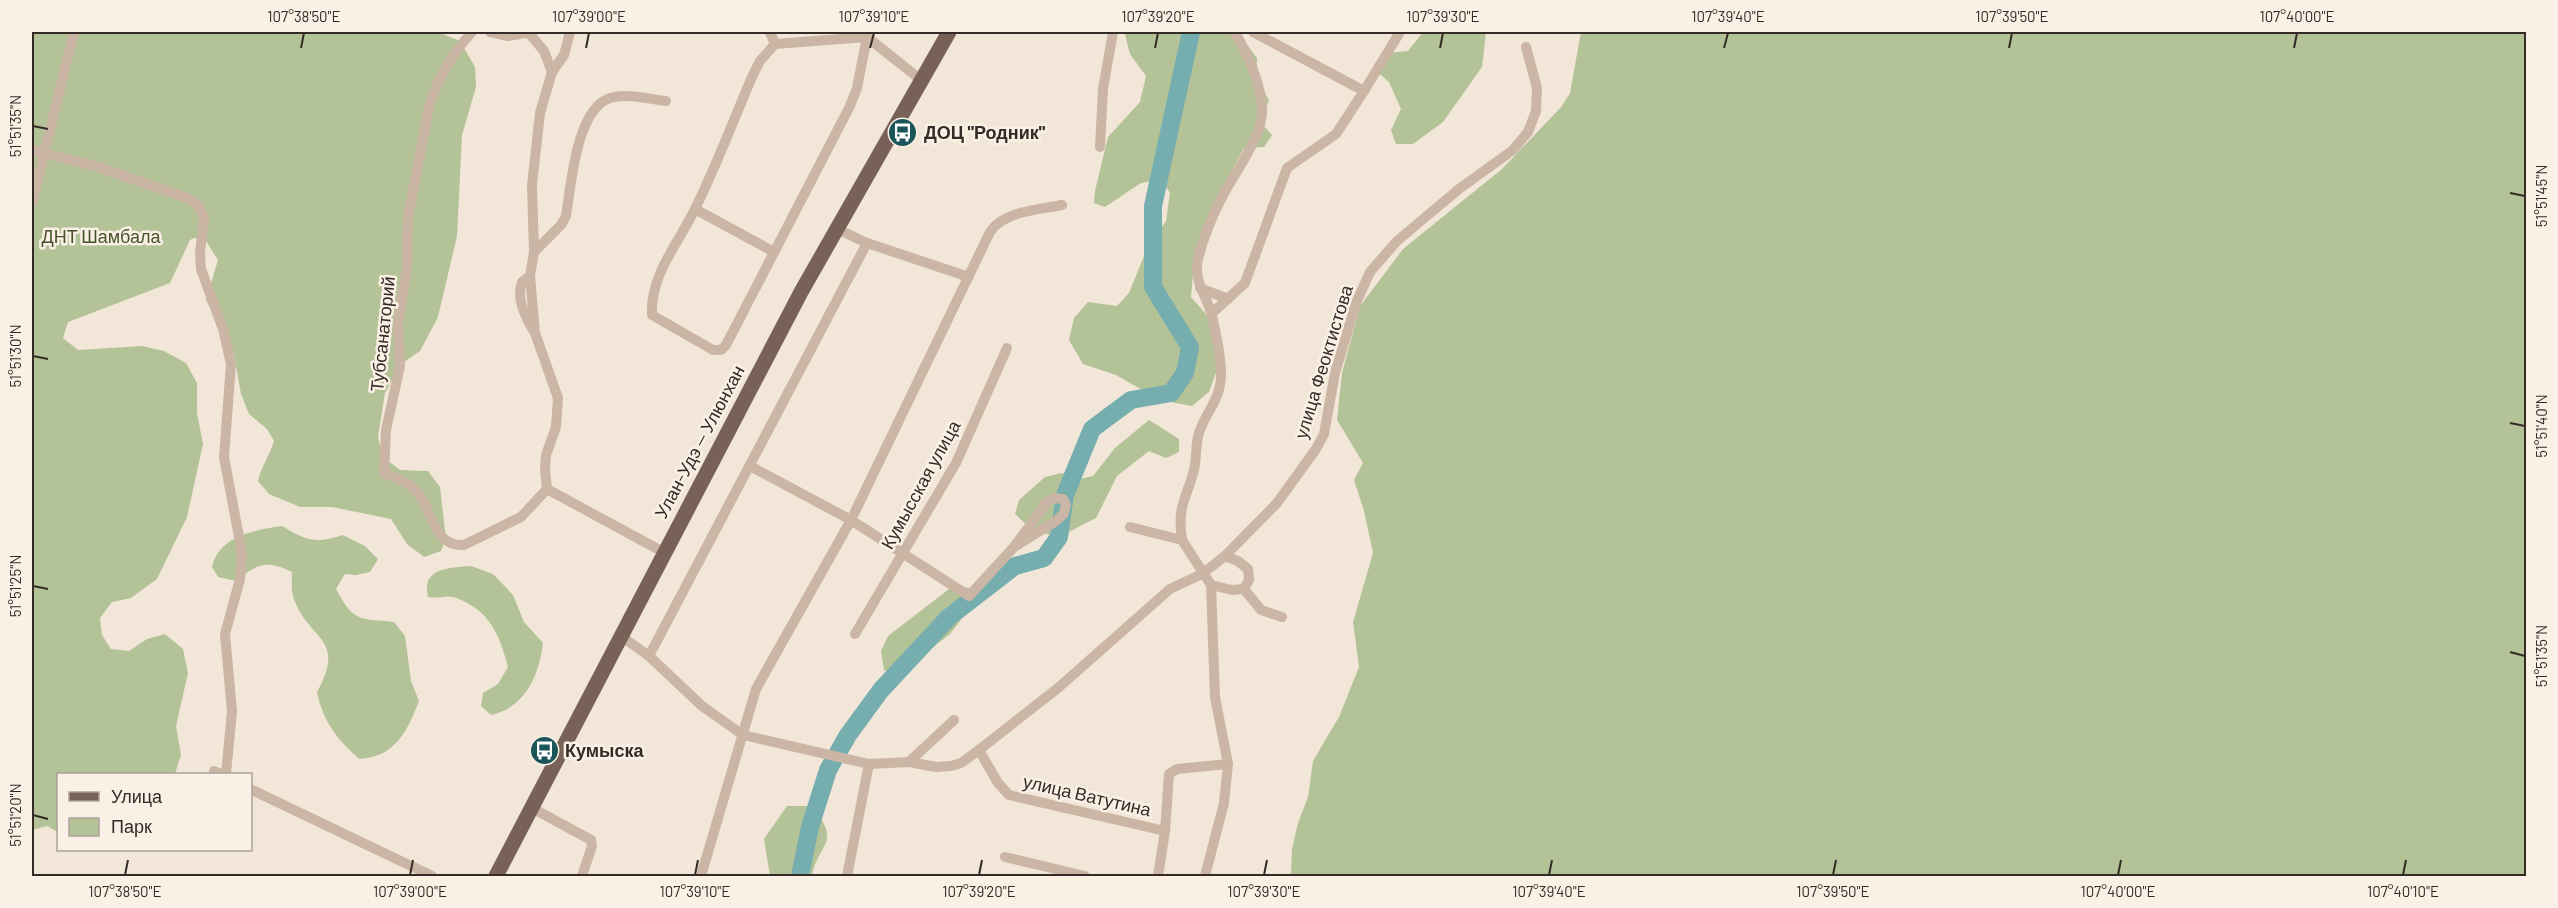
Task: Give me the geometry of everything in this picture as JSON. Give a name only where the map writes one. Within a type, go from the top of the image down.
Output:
[{"type":"main road","name":"Улан-Удэ — Улюнхан","points":[[496,876],[837,229],[949,32]]},
{"type":"street","points":[[32,203],[74,32]]},
{"type":"street","name":"Тубсанаторий","points":[[472,32],[451,58],[429,107],[408,217],[407,268],[398,323],[400,366],[386,430],[384,473],[408,484],[417,492],[440,536],[446,542],[454,545],[464,545],[521,517],[547,489]]},
{"type":"street","points":[[490,32],[508,36],[530,32],[544,51],[552,72]]},
{"type":"street","points":[[570,32],[564,55],[552,72],[540,113],[532,173],[534,252],[531,276],[534,333],[558,398],[556,427],[546,455],[544,470],[547,489],[665,553]]},
{"type":"street","points":[[770,32],[775,44]]},
{"type":"street","points":[[1100,147],[1103,89],[1113,32]]},
{"type":"street","points":[[1205,876],[1224,803],[1228,764],[1215,697],[1211,585],[1182,540],[1180,507],[1195,467],[1200,432],[1214,406],[1219,390],[1221,373],[1211,314],[1200,288],[1197,273],[1198,260],[1213,218],[1261,123],[1262,108],[1256,79],[1247,53],[1235,32]]},
{"type":"street","points":[[1253,32],[1364,91]]},
{"type":"street","points":[[1211,314],[1240,288],[1248,276],[1287,168],[1336,134],[1400,32]]},
{"type":"street","points":[[868,33],[857,88],[849,106],[726,345],[721,350],[713,350],[652,315],[651,298],[662,267],[695,210],[760,61],[775,44],[868,33],[921,80]]},
{"type":"street","name":"улица Феоктистова","points":[[621,636],[649,656],[702,706],[743,735],[869,764],[909,762],[936,767],[961,763],[1058,688],[1170,590],[1202,574],[1226,556],[1277,503],[1316,449],[1324,434],[1335,373],[1356,303],[1370,272],[1397,241],[1459,189],[1513,150],[1528,132],[1536,111],[1537,88],[1526,47]]},
{"type":"street","points":[[534,252],[561,225],[566,216],[576,149],[594,109],[602,101],[613,97],[666,101]]},
{"type":"street","points":[[32,150],[98,166],[187,198],[198,205],[204,218],[200,252],[201,269],[223,329],[231,364],[224,444],[225,468],[240,532],[242,553],[240,579],[225,634],[232,711],[226,773]]},
{"type":"street","points":[[701,876],[756,689],[851,520],[996,223],[1005,218],[1062,205]]},
{"type":"street","points":[[695,210],[774,252]]},
{"type":"street","points":[[837,229],[867,243],[969,278]]},
{"type":"street","points":[[649,656],[867,243]]},
{"type":"street","points":[[1200,288],[1228,299]]},
{"type":"street","name":"Кумысская улица","points":[[855,634],[956,463],[1007,348]]},
{"type":"street","points":[[750,466],[851,520],[969,596],[1014,547],[1047,502],[1054,498],[1063,499],[1066,505],[1064,513],[1056,521],[1014,547]]},
{"type":"street","points":[[1130,527],[1182,540]]},
{"type":"street","points":[[1226,556],[1238,561],[1248,569],[1249,580],[1244,589]]},
{"type":"street","points":[[1211,585],[1233,590],[1244,589]]},
{"type":"street","points":[[1244,589],[1261,610],[1282,617]]},
{"type":"street","points":[[909,762],[954,720]]},
{"type":"street","name":"улица Ватутина","points":[[979,750],[998,783],[1009,795],[1165,831],[1158,876]]},
{"type":"street","points":[[847,876],[869,764]]},
{"type":"street","points":[[1165,831],[1169,774],[1177,769],[1228,764]]},
{"type":"street","points":[[252,790],[432,876]]},
{"type":"street","points":[[532,808],[591,840],[592,846],[582,876]]},
{"type":"street","points":[[1005,857],[1085,876]]},
{"type":"green space","name":"ДНТ Шамбала","points":[[32,32],[438,32],[460,41],[475,67],[476,87],[462,135],[457,236],[438,317],[420,351],[401,364],[385,393],[378,437],[382,456],[400,470],[428,471],[440,487],[446,539],[441,551],[424,557],[407,544],[391,519],[332,507],[300,507],[269,494],[258,481],[274,441],[267,429],[249,414],[241,394],[234,354],[206,300],[218,260],[206,241],[194,238],[190,240],[170,283],[68,322],[63,338],[78,350],[142,346],[164,351],[186,363],[197,383],[197,413],[203,444],[187,517],[157,579],[131,598],[112,602],[100,618],[102,635],[111,649],[129,651],[147,639],[165,634],[183,649],[188,673],[176,726],[181,755],[175,773],[57,773],[57,831],[47,826],[32,830]]},
{"type":"green space","points":[[1128,32],[1237,32],[1257,58],[1256,79],[1269,100],[1261,123],[1272,135],[1264,147],[1244,148],[1218,196],[1195,252],[1191,297],[1213,322],[1221,358],[1209,392],[1192,406],[1160,400],[1116,375],[1083,364],[1069,340],[1074,318],[1088,302],[1117,306],[1129,293],[1148,246],[1166,221],[1170,193],[1161,179],[1141,183],[1105,207],[1094,203],[1108,137],[1140,102],[1146,76],[1130,54],[1125,35]]},
{"type":"green space","points":[[1423,32],[1486,32],[1482,67],[1443,122],[1413,144],[1396,144],[1391,130],[1401,109],[1389,82],[1374,69],[1387,53],[1408,51]]},
{"type":"green space","points":[[1581,32],[2526,32],[2526,876],[1291,876],[1292,849],[1298,823],[1308,797],[1313,761],[1339,717],[1359,667],[1353,622],[1373,553],[1364,511],[1354,480],[1363,463],[1337,420],[1342,373],[1360,306],[1403,249],[1502,169],[1562,106],[1570,93]]},
{"type":"green space","points":[[1149,420],[1179,439],[1179,452],[1166,458],[1149,451],[1117,476],[1096,518],[1059,537],[1032,530],[1015,514],[1019,500],[1045,477],[1062,473],[1079,479],[1093,476],[1115,448]]},
{"type":"green space","points":[[282,526],[311,540],[325,540],[343,535],[365,546],[378,559],[370,572],[356,575],[345,574],[336,589],[353,613],[365,619],[394,622],[405,636],[411,681],[419,701],[410,723],[398,741],[382,753],[359,759],[338,737],[327,721],[317,692],[325,674],[328,660],[327,649],[299,611],[292,593],[292,572],[275,566],[262,565],[236,581],[218,577],[212,567],[222,548],[230,541],[249,533]]},
{"type":"green space","points":[[471,566],[493,574],[513,595],[524,622],[543,643],[538,667],[529,688],[513,705],[491,715],[481,706],[483,693],[498,684],[508,667],[492,625],[468,603],[453,597],[428,597],[427,587],[433,575],[446,569]]},
{"type":"green space","points":[[953,586],[969,588],[974,603],[950,634],[897,675],[884,670],[881,651],[888,636]]},
{"type":"green space","points":[[787,806],[812,806],[826,829],[826,843],[812,876],[770,876],[764,839]]},
{"type":"waterway","points":[[800,876],[810,827],[828,770],[848,735],[881,690],[949,617],[1015,566],[1044,558],[1059,537],[1065,495],[1092,429],[1131,400],[1171,393],[1185,373],[1190,347],[1153,287],[1153,206],[1191,32]]},
{"type":"place","name":"ДОЦ \"Родник\"","points":[[903,133]]},
{"type":"place","name":"Кумыска","points":[[544,751]]}]
